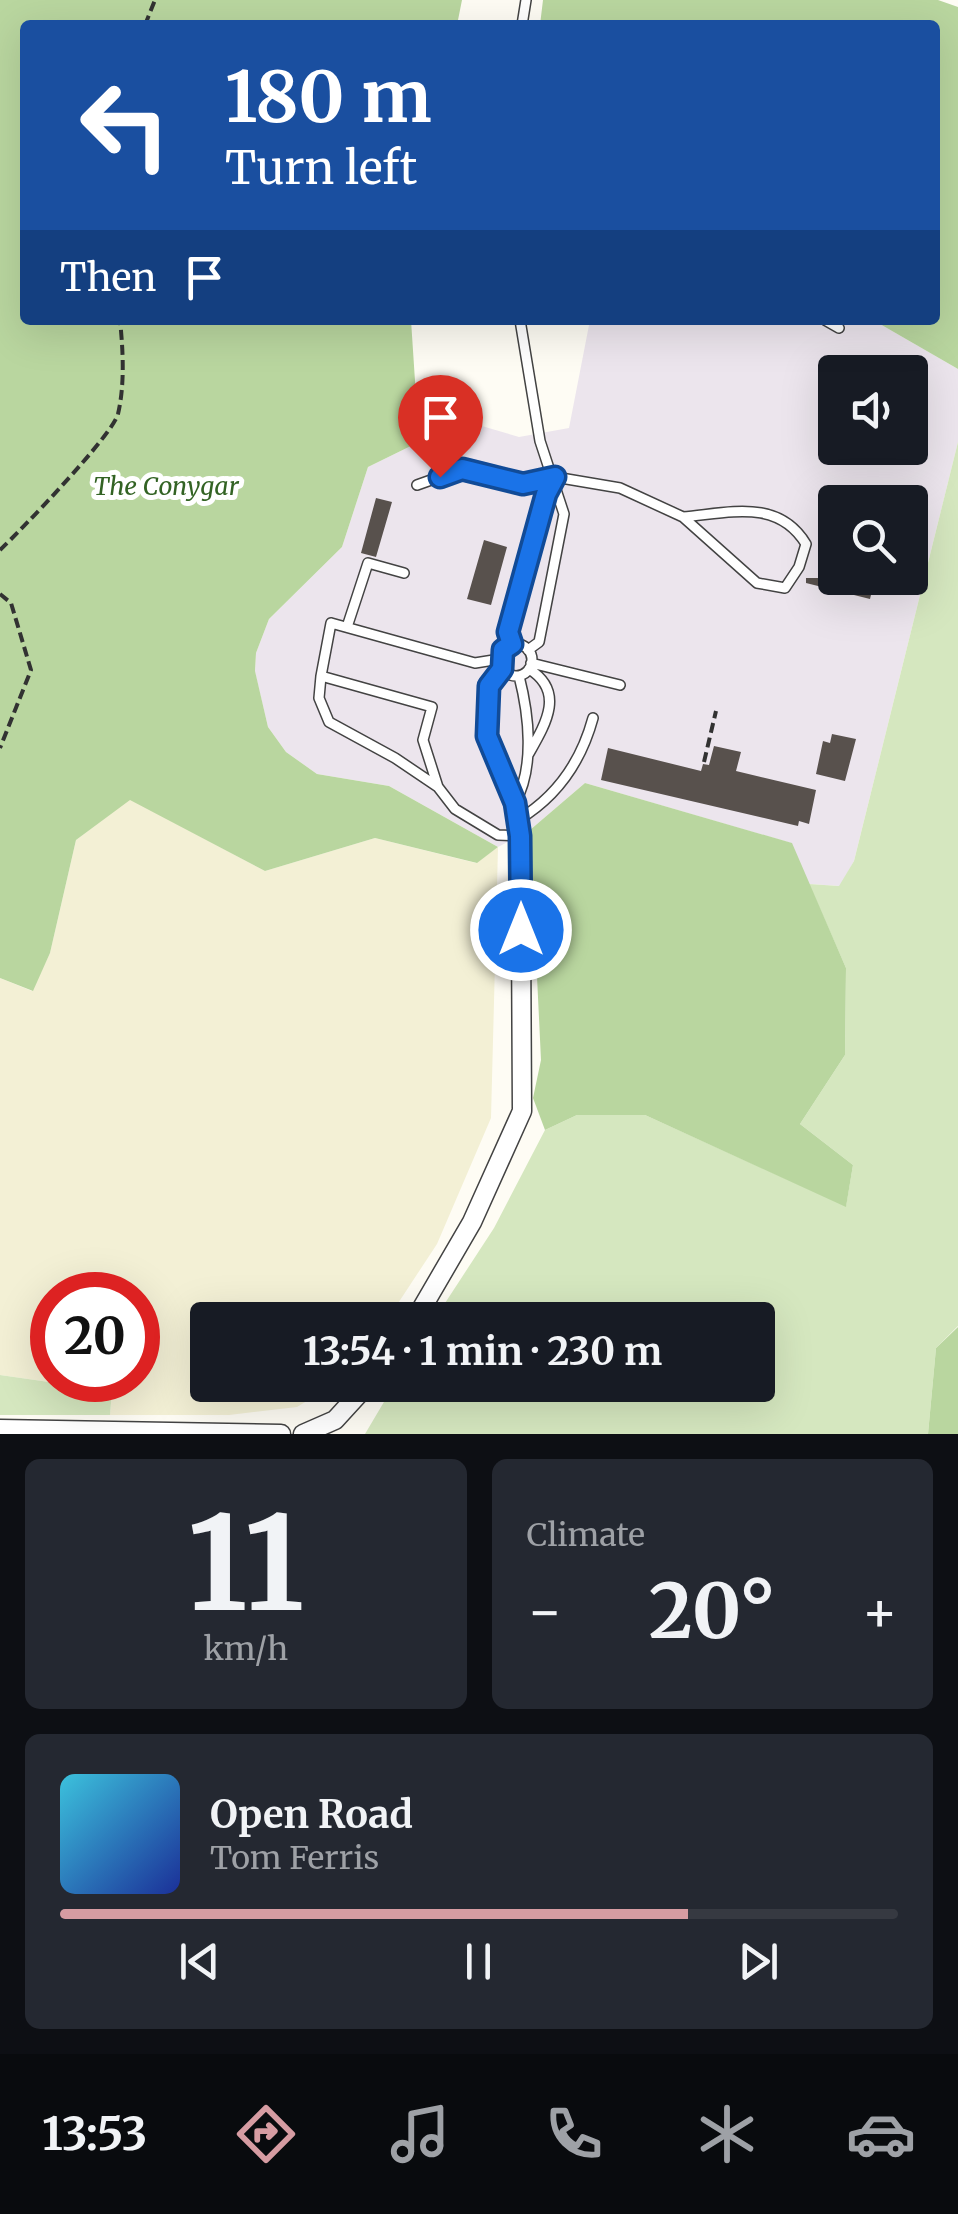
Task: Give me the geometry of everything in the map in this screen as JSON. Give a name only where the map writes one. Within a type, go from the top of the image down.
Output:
[{"type":"street","points":[[425,1302],[472,1222],[522,1111],[521,930]]},
{"type":"street","points":[[303,1434],[325,1430],[351,1402]]},
{"type":"street","points":[[0,1429],[281,1434]]},
{"type":"lane","points":[[521,325],[540,441],[555,477],[564,514],[539,642],[528,650]]},
{"type":"lane","points":[[834,325],[839,328]]},
{"type":"lane","points":[[418,486],[462,469],[523,484],[555,477],[620,488],[683,517],[757,583],[785,588],[799,567],[806,544],[795,527],[776,515],[755,510],[683,517]]},
{"type":"lane","points":[[521,930],[518,820],[515,803],[487,736],[489,686],[512,644],[508,632],[546,494],[555,477]]},
{"type":"lane","points":[[348,628],[368,563],[404,573]]},
{"type":"lane","points":[[520,676],[501,664],[475,663],[332,624],[319,698],[329,722],[438,787],[455,808],[498,834],[520,836]]},
{"type":"lane","points":[[512,644],[528,650]]},
{"type":"lane","points":[[528,650],[530,666],[549,686],[552,698],[545,725],[528,755]]},
{"type":"lane","points":[[520,676],[530,666]]},
{"type":"lane","points":[[530,666],[620,685]]},
{"type":"lane","points":[[321,676],[432,708],[424,740],[438,787]]},
{"type":"lane","points":[[515,803],[525,786],[528,755],[520,676]]},
{"type":"lane","points":[[518,820],[570,774],[583,753],[594,718]]},
{"type":"path","points":[[0,550],[33,519],[117,418],[123,353],[120,325]]},
{"type":"path","points":[[0,594],[11,604],[31,670],[0,748]]},
{"type":"path","points":[[704,762],[716,711]]},
{"type":"shaded area","points":[[589,325],[882,325],[958,369],[958,442],[928,563],[928,485],[818,485],[818,595],[920,595],[854,861],[840,886],[809,884],[791,843],[585,783],[530,830],[498,847],[389,786],[317,774],[286,752],[268,727],[255,672],[256,653],[269,619],[342,547],[368,467],[419,442],[417,407],[519,437],[569,428]]},
{"type":"shaded area","points":[[130,799],[265,871],[375,838],[476,863],[498,847],[491,1118],[437,1244],[399,1302],[190,1302],[190,1402],[305,1402],[297,1407],[229,1415],[110,1415],[111,1402],[160,1402],[160,1272],[30,1272],[30,1379],[0,1375],[0,978],[32,991],[50,953],[76,840]]},
{"type":"green space","name":"The Conygar","points":[[0,0],[462,0],[458,20],[20,20],[20,325],[411,325],[419,442],[368,467],[342,547],[269,619],[256,653],[255,671],[268,727],[286,752],[317,774],[389,786],[498,847],[477,863],[375,838],[265,871],[130,800],[76,840],[50,953],[33,991],[0,978]]},
{"type":"green space","points":[[543,0],[938,0],[958,7],[958,369],[882,325],[940,325],[940,20],[541,20]]},
{"type":"green space","points":[[958,442],[958,1326],[936,1348],[928,1434],[365,1434],[384,1402],[775,1402],[775,1302],[446,1302],[494,1228],[545,1130],[577,1115],[645,1115],[846,1206],[853,1165],[800,1124],[845,1055],[846,968],[809,884],[839,886],[854,861],[920,595],[928,595],[928,563]]},
{"type":"green space","points":[[585,783],[792,843],[846,968],[845,1055],[800,1124],[853,1165],[846,1207],[645,1115],[577,1115],[545,1130],[533,1098],[541,1060],[530,830]]},
{"type":"green space","points":[[958,1327],[958,1434],[928,1434],[936,1348]]},
{"type":"green space","points":[[0,1375],[30,1379],[30,1402],[111,1402],[110,1415],[0,1415]]},
{"type":"building","points":[[376,498],[392,502],[376,557],[361,553]]},
{"type":"building","points":[[484,540],[507,547],[491,605],[467,599]]},
{"type":"building","points":[[806,578],[818,578],[818,586],[806,583]]},
{"type":"building","points":[[832,734],[856,739],[845,781],[816,774],[823,741],[830,743]]},
{"type":"building","points":[[714,746],[741,752],[736,771],[816,790],[809,824],[799,821],[798,826],[601,780],[608,748],[701,771],[703,764],[709,765]]},
{"type":"route","points":[[440,477],[462,469],[523,484],[555,477],[546,494],[508,632],[512,644],[503,650],[502,669],[489,686],[486,704],[487,736],[505,788],[515,803],[522,860],[521,930]]}]
